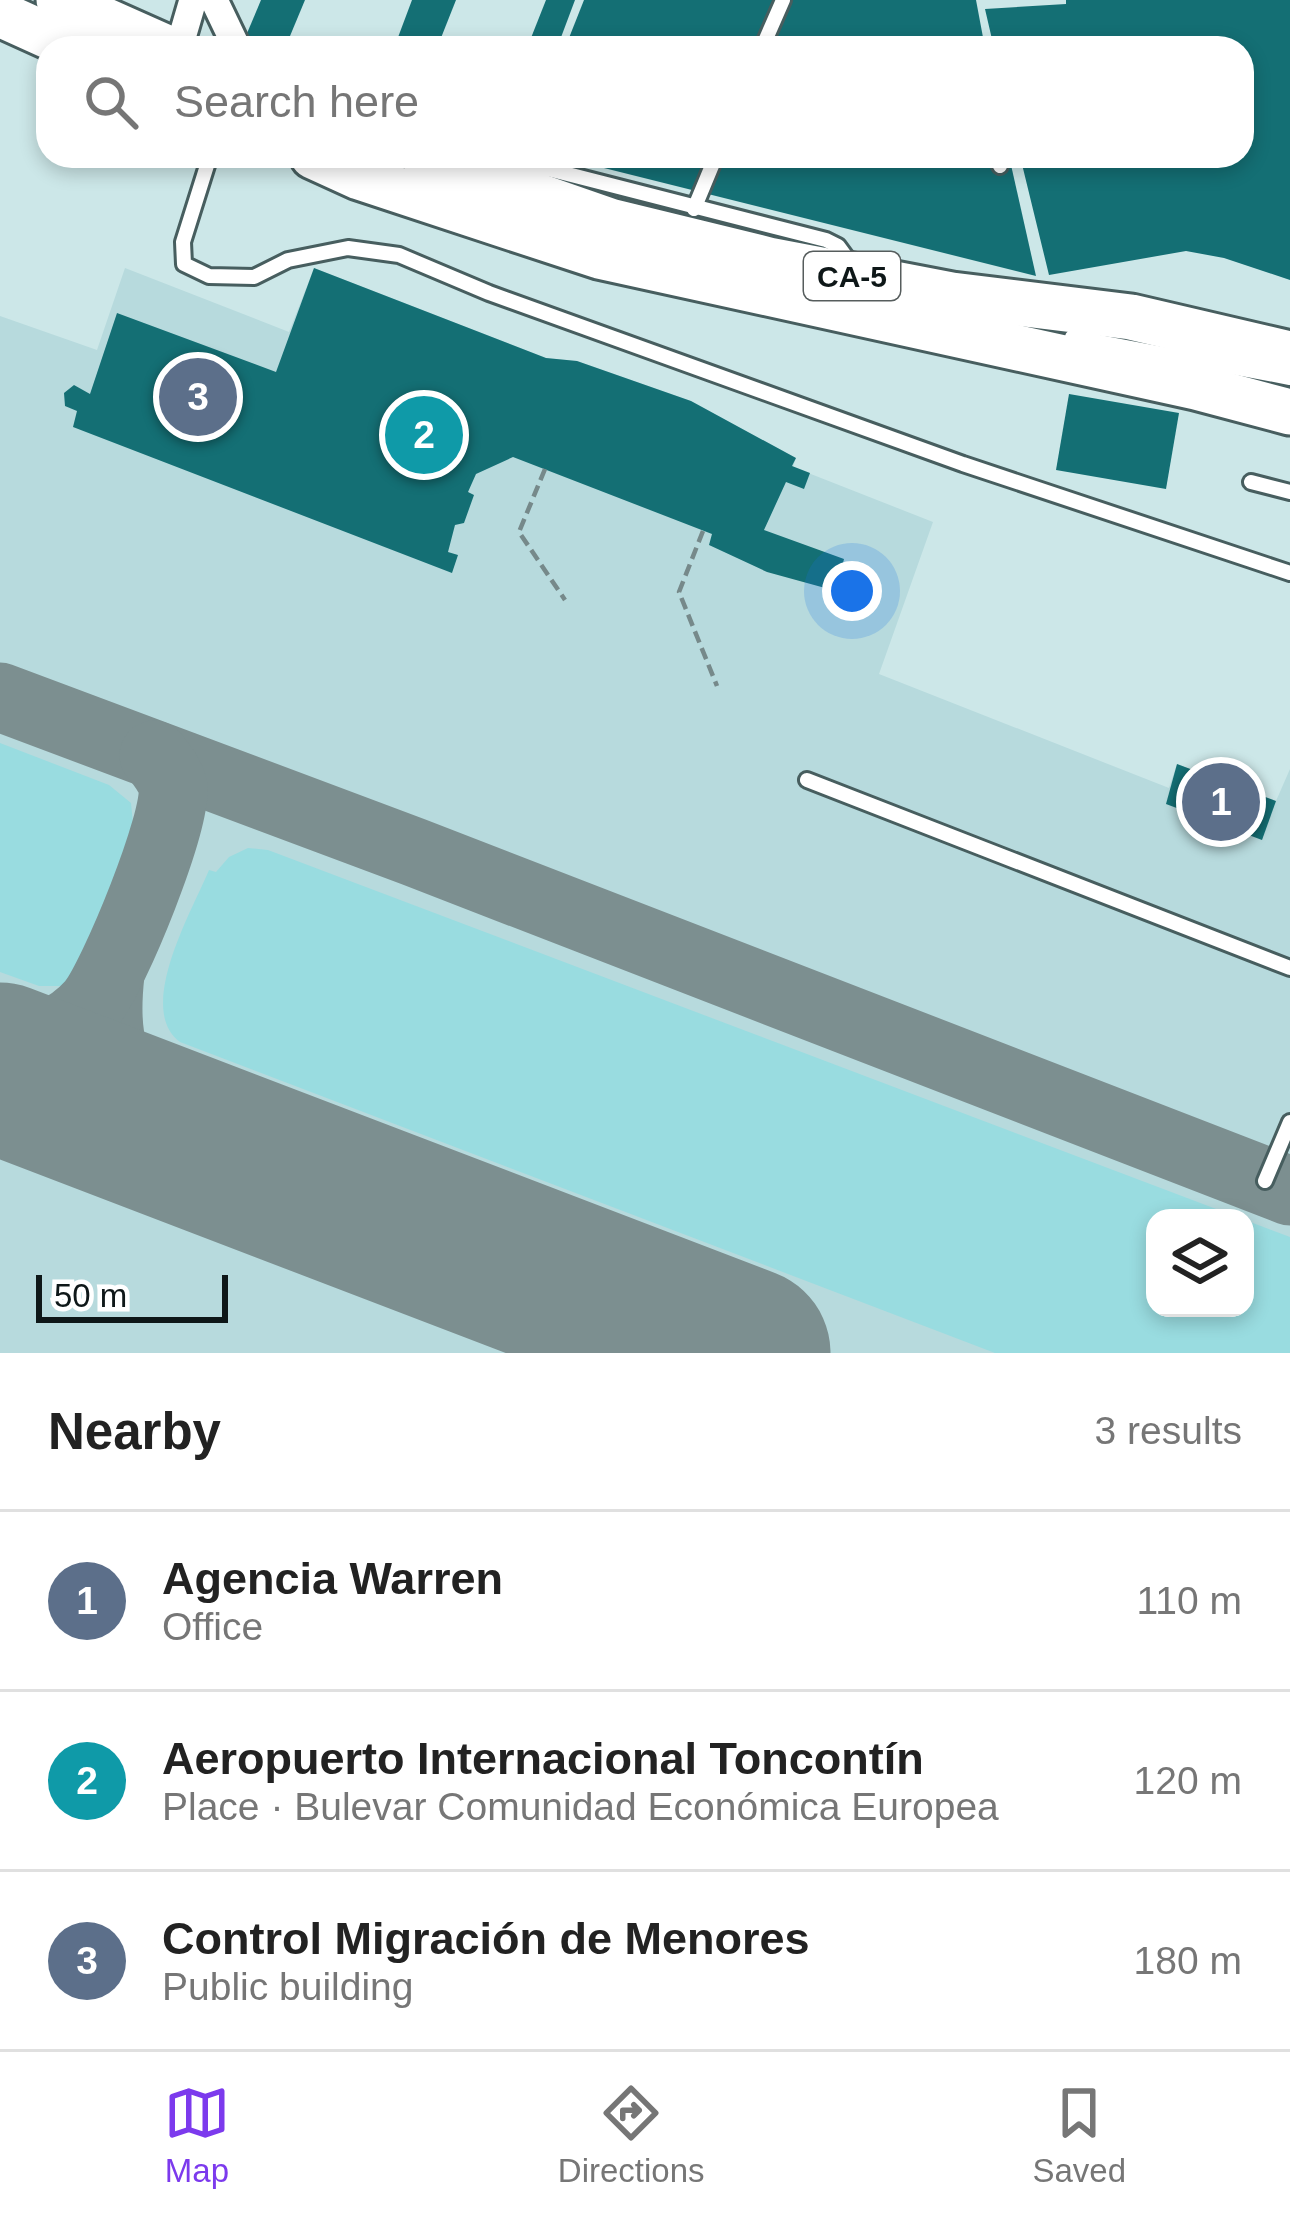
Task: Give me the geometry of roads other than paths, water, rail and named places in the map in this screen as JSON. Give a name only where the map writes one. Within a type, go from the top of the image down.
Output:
[{"type":"main road","points":[[59,0],[140,36]]},
{"type":"main road","points":[[0,14],[49,36]]},
{"type":"main road","name":"CA-5","points":[[339,168],[599,256],[1196,387],[1290,412]]},
{"type":"main road","name":"CA-5","points":[[457,168],[610,221],[770,260],[952,295],[1131,317],[1290,354]]},
{"type":"street","points":[[182,36],[194,2],[226,36]]},
{"type":"lane","points":[[767,36],[782,0]]},
{"type":"lane","points":[[206,168],[183,242],[184,264],[209,276],[254,277],[288,260],[348,248],[399,255],[898,441],[1290,574]]},
{"type":"lane","points":[[694,209],[711,168]]},
{"type":"lane","points":[[503,184],[532,170],[548,169],[826,240],[838,246],[862,278]]},
{"type":"lane","points":[[941,332],[1000,329]]},
{"type":"lane","points":[[1060,335],[1290,378]]},
{"type":"lane","points":[[1251,482],[1290,492]]},
{"type":"lane","points":[[807,780],[1290,968]]},
{"type":"lane","points":[[1265,1181],[1290,1122]]},
{"type":"place","name":"Control Migración de Menores","points":[[198,397]]},
{"type":"place","name":"Aeropuerto Internacional Toncontín","points":[[424,435]]},
{"type":"place","name":"Agencia Warren","points":[[1221,802]]}]
